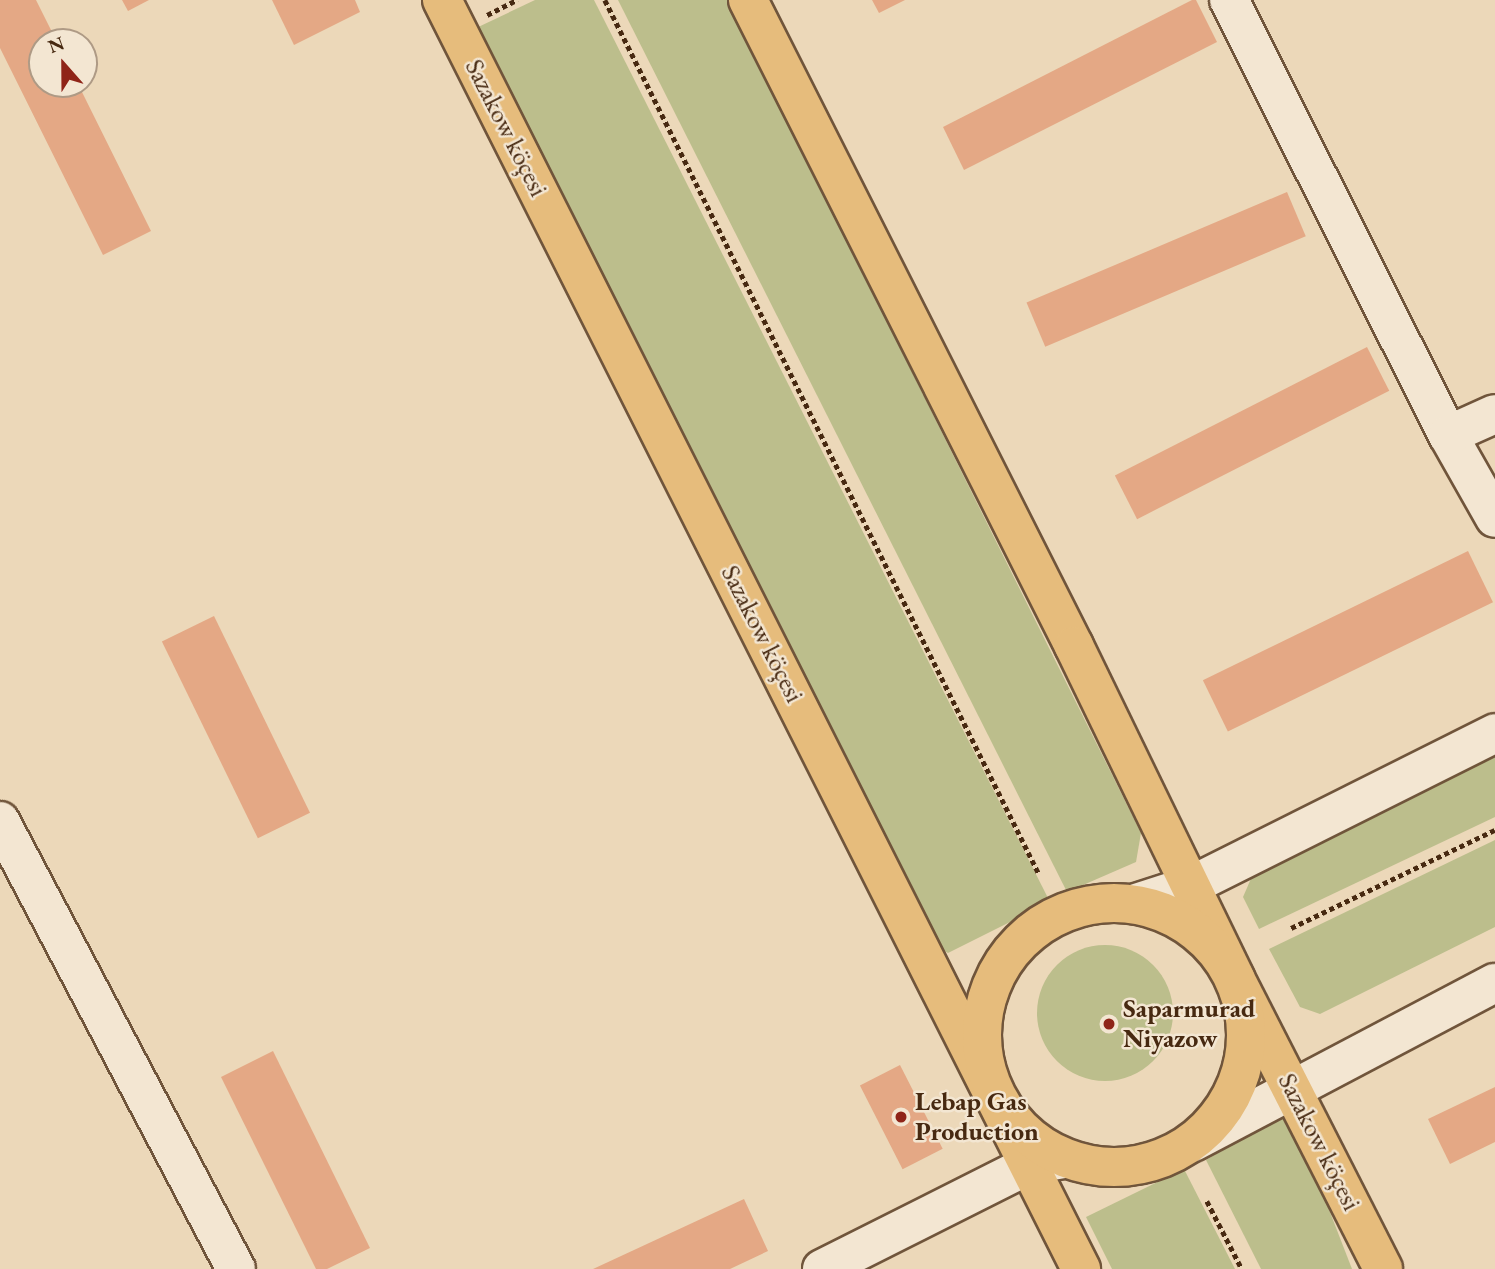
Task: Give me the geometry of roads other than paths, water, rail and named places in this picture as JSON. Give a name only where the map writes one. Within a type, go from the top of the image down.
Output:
[{"type":"main road","name":"Sazakow köçesi","points":[[442,0],[996,1099],[1046,1162],[1081,1269]]},
{"type":"main road","name":"Sazakow köçesi","points":[[748,0],[1192,885],[1235,978],[1383,1269]]},
{"type":"main road","points":[[996,1099],[982,1059],[981,1016],[994,976],[1019,941],[1053,916],[1094,903],[1136,903],[1167,912],[1195,929],[1218,951],[1235,978],[1247,1022],[1243,1067],[1225,1109],[1193,1142],[1152,1162],[1107,1168],[1046,1162]]},
{"type":"street","points":[[1228,0],[1448,435],[1495,519]]},
{"type":"street","points":[[1448,435],[1495,414]]},
{"type":"street","points":[[1136,903],[1192,885],[1495,733]]},
{"type":"street","points":[[0,821],[236,1269]]},
{"type":"street","points":[[1193,1142],[1495,983]]},
{"type":"street","points":[[822,1269],[1046,1162]]},
{"type":"place","name":"Saparmurad Niyazow","points":[[1109,1024]]},
{"type":"place","name":"Lebap Gas Production","points":[[901,1117]]}]
